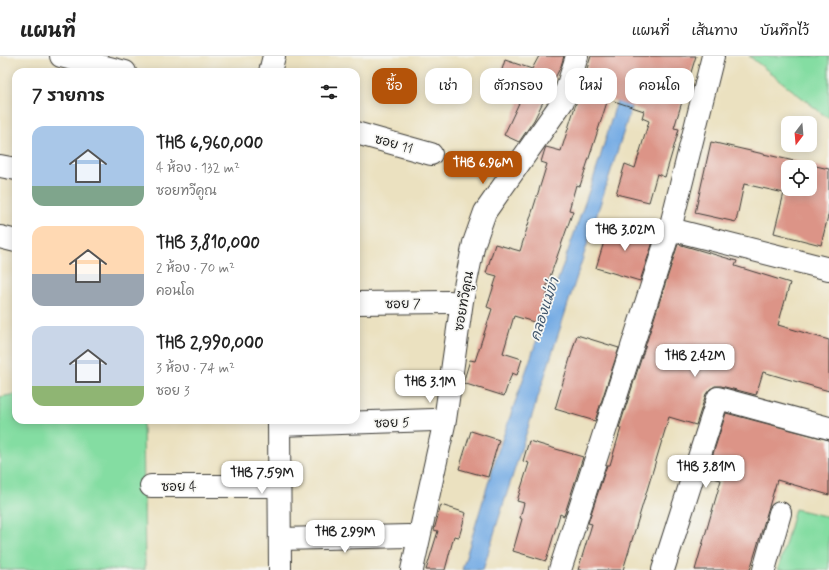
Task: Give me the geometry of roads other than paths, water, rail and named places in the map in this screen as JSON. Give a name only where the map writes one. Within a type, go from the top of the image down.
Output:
[{"type":"street","points":[[271,68],[274,56]]},
{"type":"street","name":"ซอยทวีคูณ","points":[[412,570],[445,420],[462,301],[474,243],[485,212],[563,102],[577,56]]},
{"type":"street","points":[[560,570],[670,229],[713,56]]},
{"type":"street","points":[[64,60],[105,68]]},
{"type":"street","name":"ซอย 11","points":[[360,134],[431,154]]},
{"type":"street","points":[[0,166],[12,169]]},
{"type":"street","points":[[670,229],[829,269]]},
{"type":"street","points":[[0,237],[12,240]]},
{"type":"street","name":"ซอย 7","points":[[360,303],[450,302]]},
{"type":"street","points":[[663,570],[718,398],[829,428]]},
{"type":"street","name":"ซอย 5","points":[[360,421],[434,420]]},
{"type":"street","points":[[279,424],[280,570]]},
{"type":"street","name":"ซอย 4","points":[[151,486],[279,486]]},
{"type":"street","points":[[764,570],[780,513]]},
{"type":"street","points":[[280,539],[410,536]]},
{"type":"water","points":[[630,56],[646,56],[643,68],[626,68]]},
{"type":"water","points":[[625,73],[625,104],[632,104],[483,570],[462,570],[497,454],[597,168]]},
{"type":"water label","name":"คลองแม่ข่า","points":[[544,309]]}]
